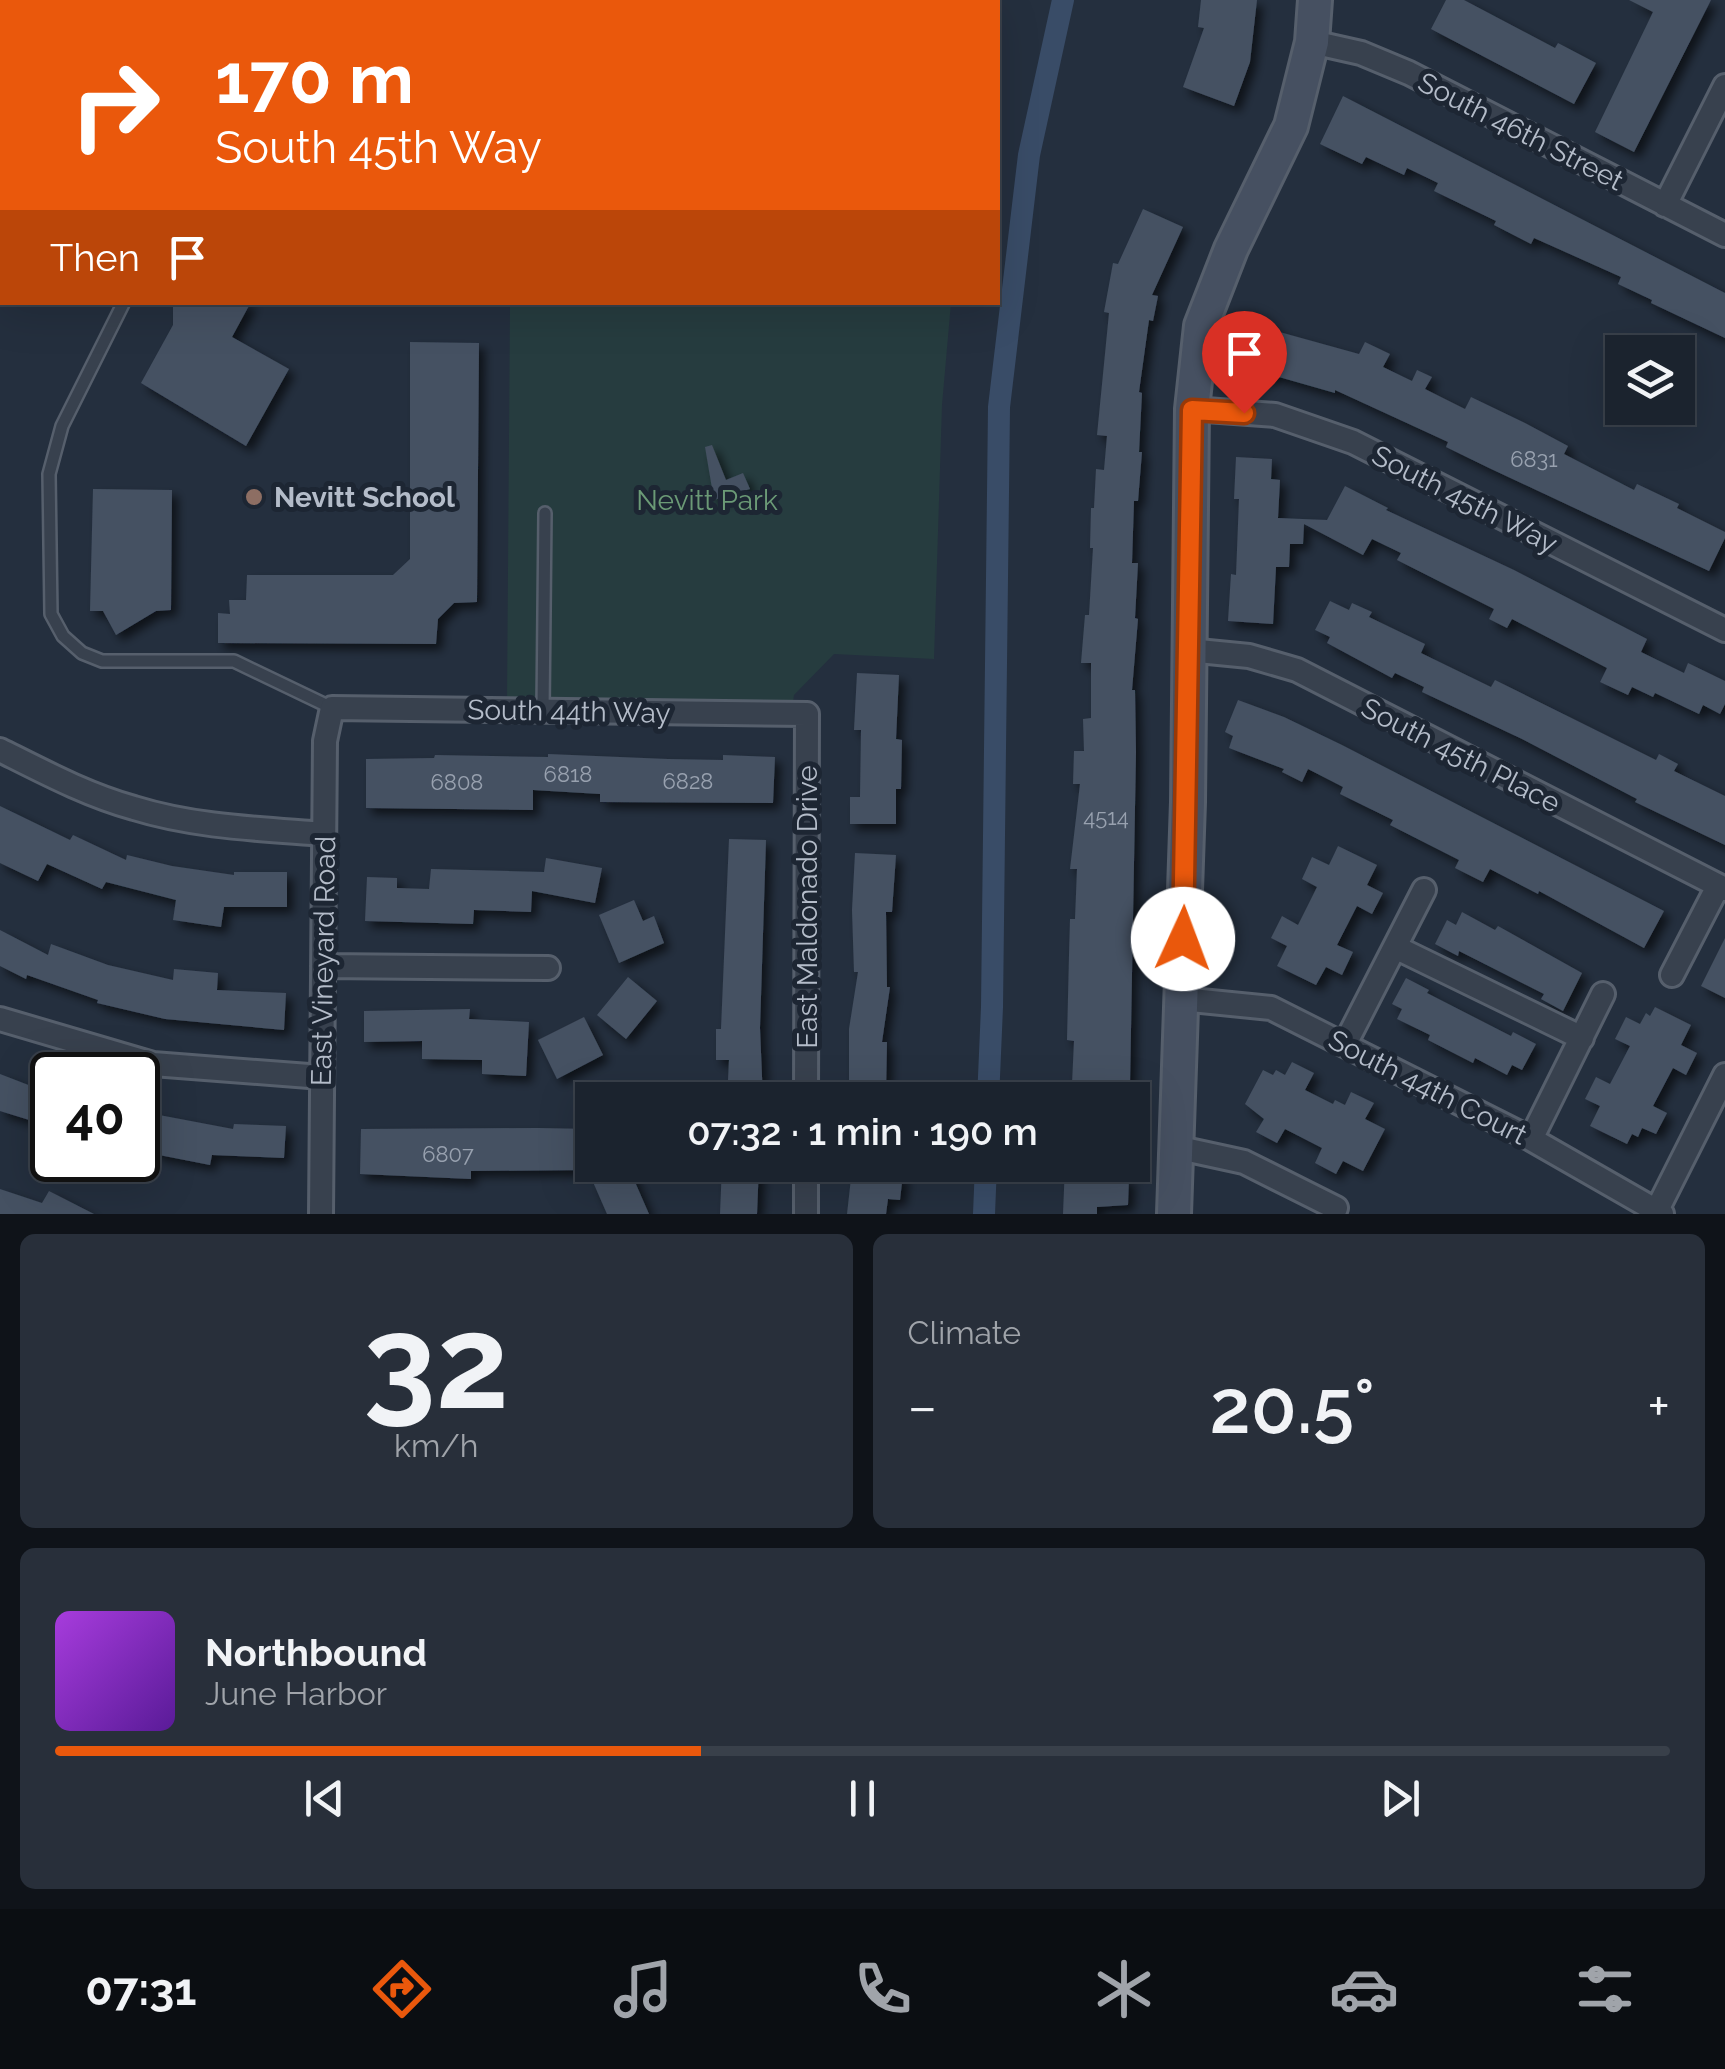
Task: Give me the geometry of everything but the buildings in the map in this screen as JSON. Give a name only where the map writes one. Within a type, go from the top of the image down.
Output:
[{"type":"street","points":[[1174,1214],[1188,802],[1192,410],[1201,326],[1231,249],[1291,126],[1312,42],[1315,0]]},
{"type":"street","name":"South 46th Street","points":[[1312,42],[1361,53],[1409,73],[1725,235]]},
{"type":"street","points":[[1665,205],[1725,86]]},
{"type":"street","name":"South 45th Way","points":[[1192,410],[1275,415],[1353,442],[1723,624]]},
{"type":"street","name":"South 45th Place","points":[[1188,650],[1250,656],[1296,670],[1722,888]]},
{"type":"street","name":"South 44th Way","points":[[332,708],[807,714]]},
{"type":"street","name":"East Vineyard Road","points":[[320,1214],[324,741],[332,708]]},
{"type":"street","name":"East Maldonado Drive","points":[[806,1082],[807,714]]},
{"type":"street","points":[[0,750],[71,786],[134,808],[200,823],[324,834]]},
{"type":"street","points":[[1672,975],[1722,888]]},
{"type":"street","points":[[1346,1044],[1424,890]]},
{"type":"street","points":[[1395,947],[1582,1038]]},
{"type":"street","points":[[323,966],[548,968]]},
{"type":"street","points":[[1530,1139],[1603,994]]},
{"type":"street","name":"South 44th Court","points":[[1180,999],[1271,1008],[1530,1139],[1658,1213]]},
{"type":"street","points":[[0,1019],[153,1064],[322,1077]]},
{"type":"street","points":[[1658,1213],[1725,1075]]},
{"type":"street","points":[[1174,1147],[1244,1162],[1336,1208]]},
{"type":"street","points":[[806,1182],[806,1214]]},
{"type":"street","points":[[1300,1187],[1300,1214]]},
{"type":"lane","points":[[122,305],[62,426],[48,474],[52,614],[63,636],[82,654],[102,661],[234,661],[332,708]]},
{"type":"lane","points":[[543,710],[545,512]]},
{"type":"green space","name":"Nevitt Park","points":[[510,305],[951,305],[942,405],[934,659],[834,654],[794,695],[793,702],[507,700]]},
{"type":"waterway","points":[[989,1082],[999,407],[1029,155],[1063,0]]},
{"type":"waterway","points":[[984,1214],[985,1182]]},
{"type":"place","name":"Nevitt School","points":[[254,497]]},
{"type":"route","points":[[1183,939],[1192,410],[1244,413]]}]
